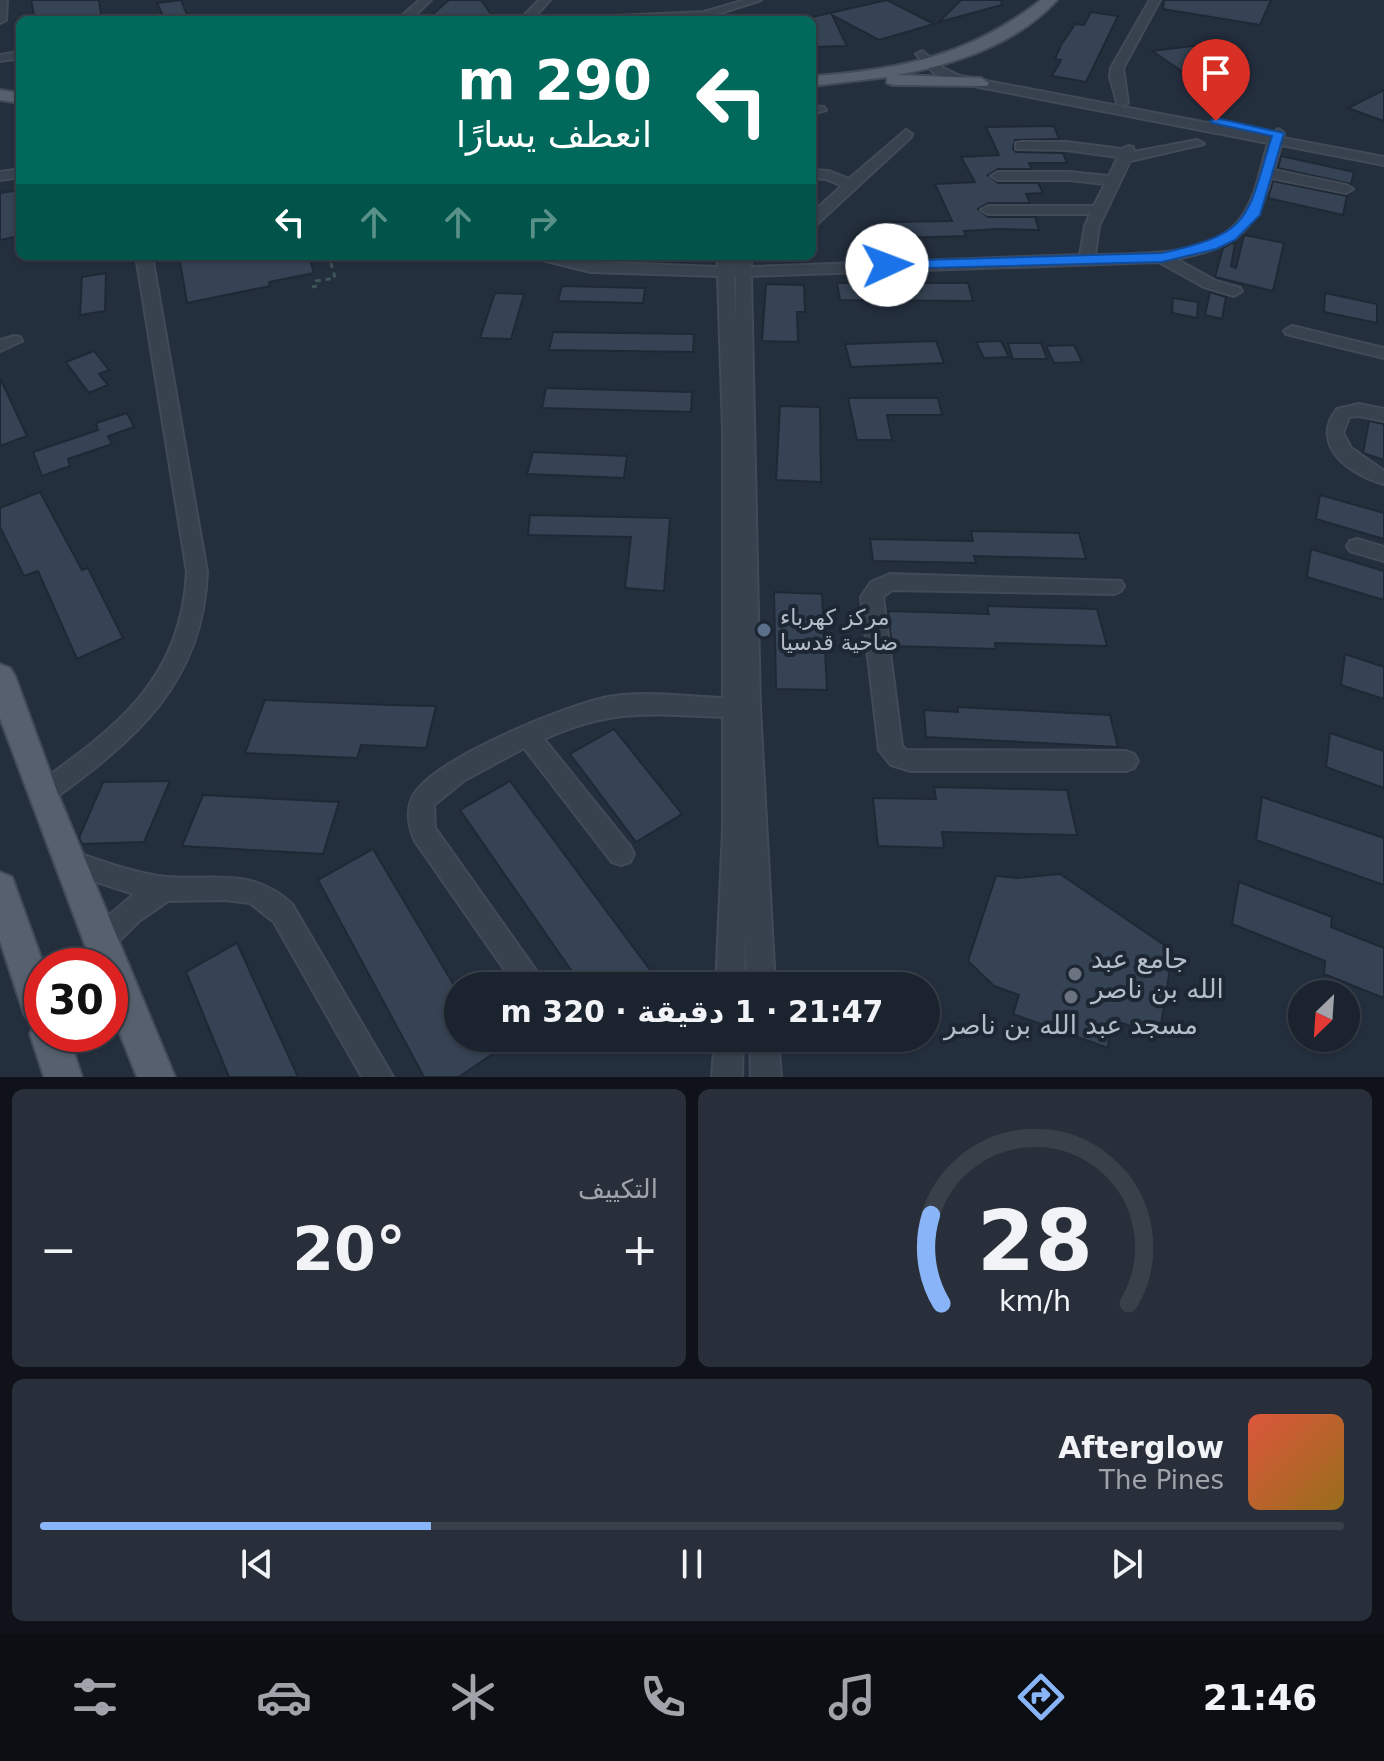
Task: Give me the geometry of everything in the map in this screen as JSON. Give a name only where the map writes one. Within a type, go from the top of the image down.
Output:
[{"type":"main road","points":[[929,57],[980,32],[1027,0]]},
{"type":"main road","points":[[817,78],[984,72],[980,55],[994,39],[1050,0]]},
{"type":"main road","points":[[817,78],[865,76],[994,39]]},
{"type":"main road","points":[[0,676],[42,794],[156,1077]]},
{"type":"main road","points":[[0,888],[24,960]]},
{"type":"main road","points":[[55,1052],[63,1077]]},
{"type":"street","points":[[0,20],[2,0]]},
{"type":"street","points":[[530,16],[545,0]]},
{"type":"street","points":[[712,16],[756,0]]},
{"type":"street","points":[[1122,103],[1117,68],[1155,0]]},
{"type":"street","points":[[929,57],[947,76],[984,72],[1384,161]]},
{"type":"street","points":[[984,72],[1277,136],[1384,153]]},
{"type":"street","points":[[816,217],[906,134]]},
{"type":"street","points":[[560,260],[591,267],[1162,257],[1211,246],[1244,227],[1253,215],[1277,136]]},
{"type":"street","points":[[1021,146],[1066,146],[1126,154],[1197,144]]},
{"type":"street","points":[[1087,259],[1088,237],[1098,210],[1126,154]]},
{"type":"street","points":[[1266,173],[1346,189]]},
{"type":"street","points":[[816,174],[834,176],[851,185]]},
{"type":"street","points":[[998,176],[1069,176],[1112,181]]},
{"type":"street","points":[[988,210],[1098,210]]},
{"type":"street","points":[[1162,257],[1210,284],[1234,291]]},
{"type":"street","points":[[42,794],[108,744],[158,690],[193,629],[199,599],[145,260]]},
{"type":"street","points":[[734,264],[744,830],[759,972]]},
{"type":"street","points":[[1292,331],[1384,353]]},
{"type":"street","points":[[1384,415],[1359,410],[1343,413],[1336,423],[1336,435],[1348,457],[1384,478]]},
{"type":"street","points":[[1357,546],[1384,554]]},
{"type":"street","points":[[1114,586],[890,582],[878,587],[872,597],[891,750],[899,758],[911,761],[1126,761]]},
{"type":"street","points":[[523,972],[424,833],[419,821],[420,809],[433,788],[528,736],[575,716],[610,706],[741,708]]},
{"type":"street","points":[[528,736],[621,854]]},
{"type":"street","points":[[731,972],[744,830]]},
{"type":"street","points":[[69,862],[163,889],[234,888],[255,891],[271,899],[283,913],[378,1077]]},
{"type":"street","points":[[101,940],[130,912],[163,889]]},
{"type":"street","points":[[727,1077],[728,1052]]},
{"type":"street","points":[[765,1052],[766,1077]]},
{"type":"path","points":[[312,287],[317,286],[316,281],[335,278],[330,260]]},
{"type":"building","points":[[31,0],[99,0],[101,16],[34,16]]},
{"type":"building","points":[[181,0],[187,16],[163,16],[157,3]]},
{"type":"building","points":[[449,0],[481,0],[492,16],[431,16]]},
{"type":"building","points":[[887,0],[934,24],[879,40],[832,15],[847,46],[816,47],[816,16]]},
{"type":"building","points":[[961,0],[1001,0],[1002,5],[939,22]]},
{"type":"building","points":[[1164,0],[1271,0],[1260,25],[1163,9]]},
{"type":"building","points":[[1091,12],[1118,16],[1086,82],[1052,76],[1061,60],[1055,59],[1061,45],[1075,24],[1084,25]]},
{"type":"building","points":[[1200,45],[1245,73],[1195,80],[1152,51]]},
{"type":"building","points":[[1384,90],[1384,121],[1348,108]]},
{"type":"building","points":[[1054,126],[1059,139],[1015,140],[1013,149],[1016,152],[1063,153],[1067,163],[1029,163],[1032,169],[998,169],[988,175],[998,183],[1038,183],[1043,193],[1026,194],[1030,203],[988,203],[978,209],[988,217],[1035,217],[1039,230],[964,231],[966,236],[899,238],[893,222],[952,221],[935,184],[975,182],[961,157],[999,155],[986,127]]},
{"type":"building","points":[[1281,156],[1354,172],[1351,184],[1278,168]]},
{"type":"building","points":[[1273,181],[1347,196],[1343,215],[1268,198]]},
{"type":"building","points":[[16,191],[16,237],[0,240],[0,193]]},
{"type":"building","points":[[1244,235],[1284,243],[1273,291],[1215,277],[1223,248],[1232,243],[1235,244],[1231,266],[1236,268]]},
{"type":"building","points":[[180,260],[310,260],[314,273],[269,282],[270,286],[187,303]]},
{"type":"building","points":[[106,273],[105,311],[80,315],[82,277]]},
{"type":"building","points":[[837,283],[968,283],[973,301],[840,300]]},
{"type":"building","points":[[766,284],[804,285],[805,312],[797,312],[798,342],[762,341]]},
{"type":"building","points":[[562,286],[645,288],[643,303],[558,301]]},
{"type":"building","points":[[1210,292],[1226,297],[1222,319],[1205,315]]},
{"type":"building","points":[[495,293],[524,294],[511,339],[480,338]]},
{"type":"building","points":[[1325,293],[1377,304],[1377,323],[1324,312]]},
{"type":"building","points":[[1173,298],[1198,302],[1197,318],[1172,313]]},
{"type":"building","points":[[553,332],[694,334],[693,352],[549,350]]},
{"type":"building","points":[[936,341],[944,363],[851,367],[845,344]]},
{"type":"building","points":[[1001,341],[1009,357],[984,358],[976,342]]},
{"type":"building","points":[[1008,343],[1041,343],[1047,359],[1013,359]]},
{"type":"building","points":[[1074,345],[1082,362],[1054,363],[1046,346]]},
{"type":"building","points":[[94,351],[109,370],[99,374],[108,385],[89,393],[66,362]]},
{"type":"building","points":[[0,378],[27,436],[0,446]]},
{"type":"building","points":[[546,388],[692,392],[691,412],[542,408]]},
{"type":"building","points":[[848,398],[938,398],[942,415],[887,415],[892,440],[857,440]]},
{"type":"building","points":[[780,406],[820,407],[821,482],[776,480]]},
{"type":"building","points":[[127,413],[134,427],[108,436],[112,444],[68,459],[70,466],[42,476],[33,452],[98,430],[96,423]]},
{"type":"building","points":[[1369,421],[1384,424],[1384,460],[1363,453]]},
{"type":"building","points":[[533,452],[627,456],[624,478],[527,474]]},
{"type":"building","points":[[40,492],[82,570],[88,568],[123,638],[77,659],[38,571],[24,576],[0,527],[0,508]]},
{"type":"building","points":[[1320,495],[1384,513],[1384,539],[1316,519]]},
{"type":"building","points":[[530,515],[670,518],[664,591],[625,588],[631,537],[528,535]]},
{"type":"building","points":[[971,531],[1079,533],[1086,559],[974,556],[976,563],[873,561],[870,539],[973,541]]},
{"type":"building","points":[[1311,549],[1384,571],[1384,600],[1307,577]]},
{"type":"building","points":[[774,592],[822,594],[827,690],[776,689]]},
{"type":"building","points":[[987,606],[1097,609],[1107,646],[995,643],[996,649],[892,646],[888,611],[989,614]]},
{"type":"building","points":[[1345,654],[1384,667],[1384,699],[1341,685]]},
{"type":"building","points":[[265,700],[436,706],[426,748],[361,745],[357,758],[245,753]]},
{"type":"building","points":[[957,707],[1110,715],[1118,747],[926,737],[924,710],[958,712]]},
{"type":"building","points":[[614,729],[682,814],[636,842],[570,754]]},
{"type":"building","points":[[1330,733],[1384,751],[1384,788],[1326,767]]},
{"type":"building","points":[[170,781],[144,842],[82,844],[79,838],[103,782]]},
{"type":"building","points":[[510,781],[652,972],[572,972],[460,810]]},
{"type":"building","points":[[934,787],[1067,790],[1077,835],[942,832],[944,848],[878,846],[873,798],[936,799]]},
{"type":"building","points":[[203,795],[339,802],[323,854],[182,846]]},
{"type":"building","points":[[1262,797],[1384,838],[1384,885],[1256,840]]},
{"type":"building","points":[[373,849],[446,972],[444,1052],[494,1053],[459,1077],[424,1077],[318,880]]},
{"type":"building","name":"جامع عبد الله بن ناصر","points":[[1060,874],[1173,951],[1159,1036],[1111,1019],[1108,1048],[1013,1014],[1019,995],[994,986],[968,961],[996,876],[1017,878]]},
{"type":"building","points":[[1239,882],[1332,917],[1331,927],[1384,948],[1384,998],[1360,988],[1360,980],[1339,980],[1324,974],[1325,961],[1232,924]]},
{"type":"building","points":[[237,943],[298,1077],[229,1077],[186,972]]},
{"type":"place","name":"مركز كهرباء ضاحية قدسيا","points":[[764,630]]},
{"type":"place","name":"جامع عبد الله بن ناصر","points":[[1075,974]]},
{"type":"place","name":"مسجد عبد الله بن ناصر","points":[[1071,997]]},
{"type":"route","points":[[887,265],[1162,257],[1211,246],[1244,227],[1253,215],[1278,133],[1216,121]]}]
